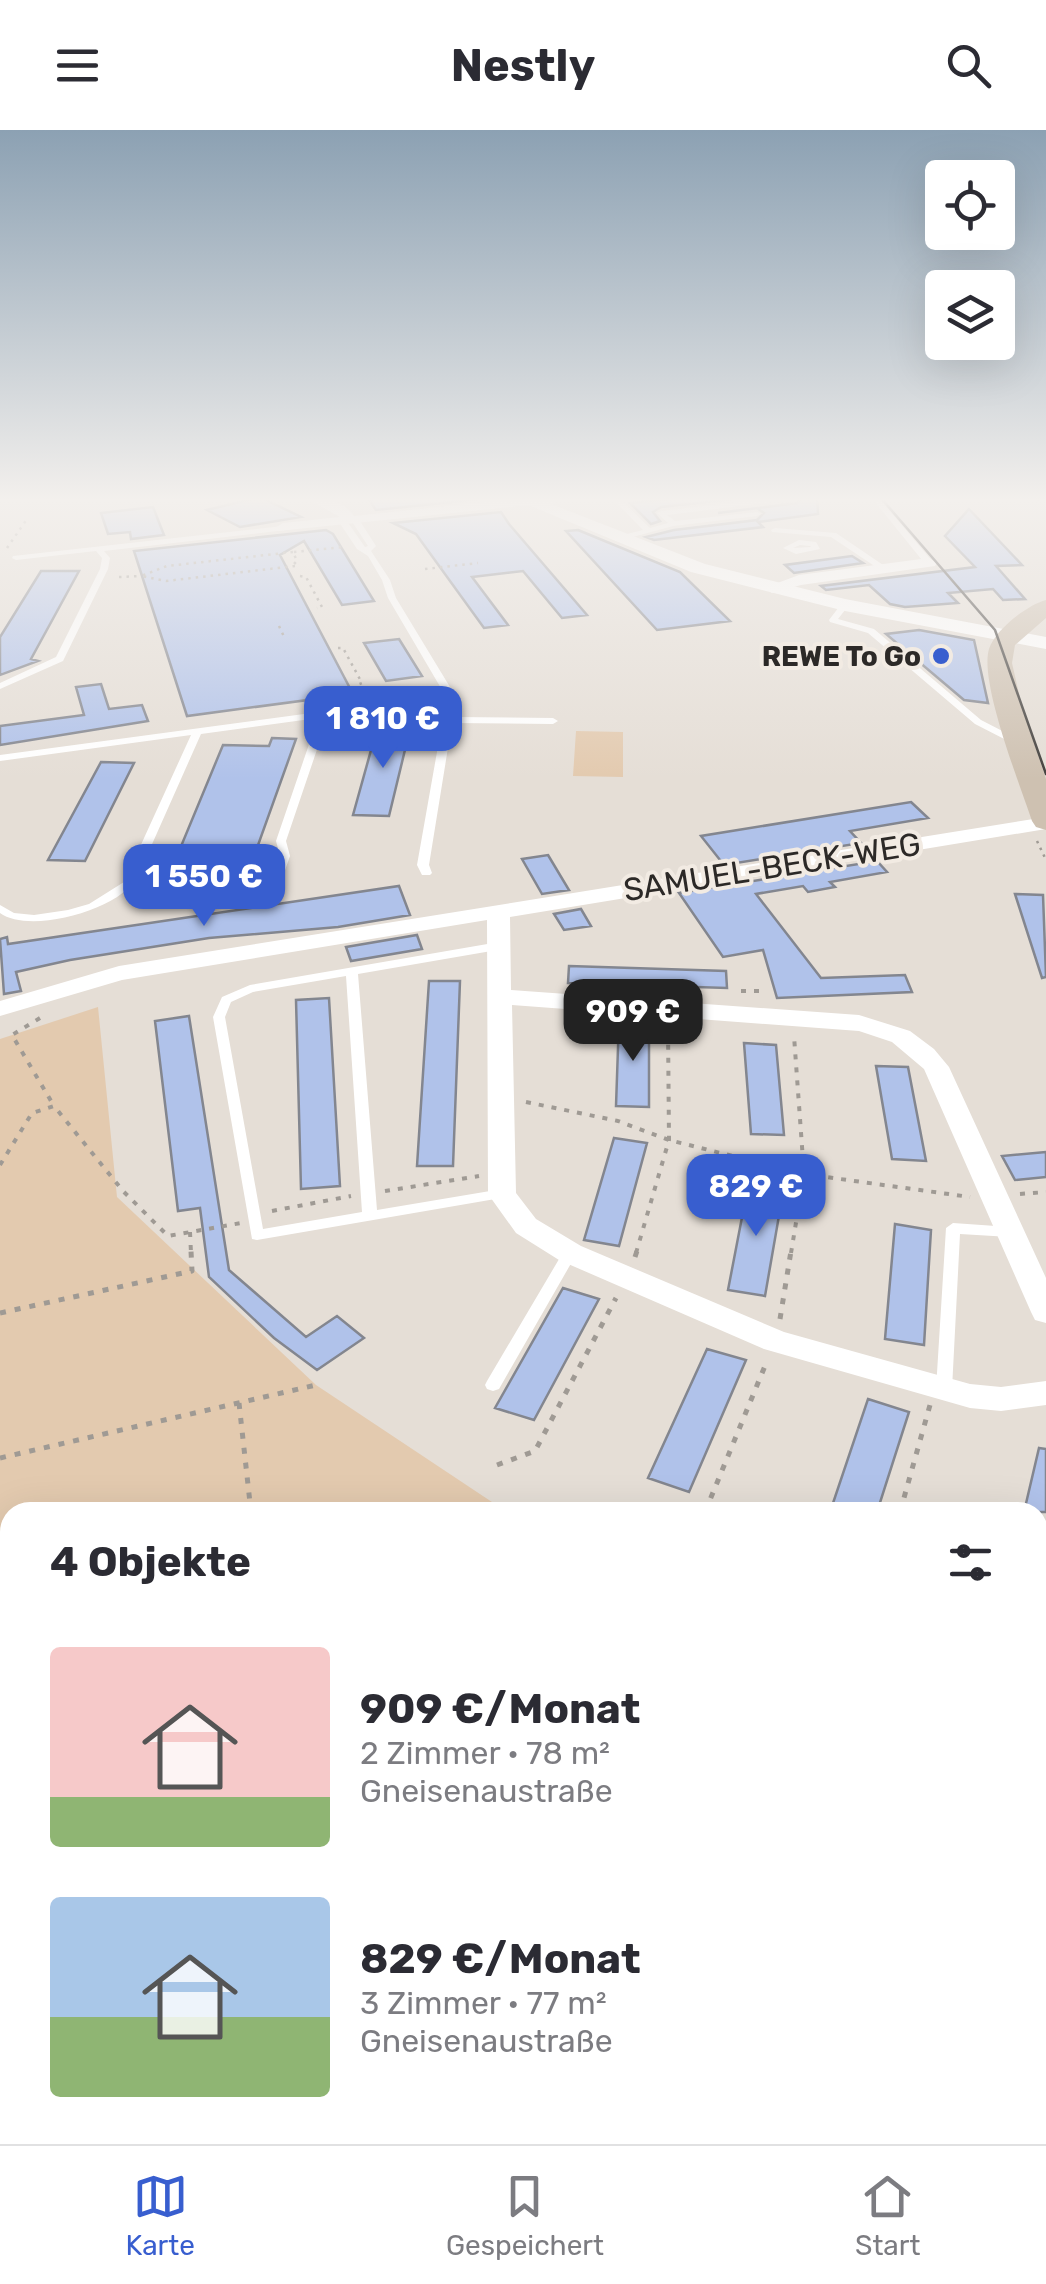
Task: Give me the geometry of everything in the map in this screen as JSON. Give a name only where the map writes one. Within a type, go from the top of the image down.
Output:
[{"type":"main road","points":[[1041,827],[1021,744],[995,673],[1000,654],[1014,634],[1046,607]]},
{"type":"street","points":[[785,591],[1046,642]]},
{"type":"street","name":"SAMUEL-BECK-WEG","points":[[0,1009],[100,978],[1041,827]]},
{"type":"street","points":[[498,912],[502,1194],[526,1226],[570,1253],[774,1341],[940,1388],[1001,1399],[1046,1392]]},
{"type":"street","points":[[501,997],[792,1016],[866,1024],[894,1032],[925,1052],[936,1067],[1046,1312]]},
{"type":"lane","points":[[0,686],[60,659],[93,591]]},
{"type":"lane","points":[[391,591],[451,697],[424,858],[426,873]]},
{"type":"lane","points":[[846,605],[833,620],[871,631],[927,674],[978,722],[1021,744]]},
{"type":"lane","points":[[0,758],[451,697]]},
{"type":"lane","points":[[972,701],[978,722]]},
{"type":"lane","points":[[400,704],[432,708],[449,723]]},
{"type":"lane","points":[[134,872],[279,874],[285,856],[281,841],[324,714]]},
{"type":"lane","points":[[449,723],[553,721]]},
{"type":"lane","points":[[0,908],[11,916],[34,918],[69,913],[114,896],[129,884],[196,732]]},
{"type":"lane","points":[[499,946],[250,989],[226,1000],[221,1008],[257,1235],[502,1194]]},
{"type":"lane","points":[[352,971],[370,1217]]},
{"type":"lane","points":[[940,1388],[953,1228],[1010,1232]]},
{"type":"lane","points":[[493,1385],[570,1253]]},
{"type":"path","points":[[314,591],[322,606],[316,608]]},
{"type":"path","points":[[280,626],[285,639]]},
{"type":"path","points":[[338,648],[344,648],[362,683],[357,686]]},
{"type":"path","points":[[1041,827],[1040,844],[1046,860]]},
{"type":"path","points":[[742,991],[759,991]]},
{"type":"path","points":[[710,1502],[774,1341],[804,1174],[792,1016]]},
{"type":"path","points":[[12,1035],[54,1106],[122,1191],[168,1236],[254,1220]]},
{"type":"path","points":[[502,1097],[618,1121],[669,1140],[804,1174],[884,1188],[995,1197]]},
{"type":"path","points":[[0,1165],[32,1114],[54,1106]]},
{"type":"path","points":[[0,1313],[192,1271],[190,1232]]},
{"type":"path","points":[[0,1458],[316,1384]]},
{"type":"path","points":[[903,1502],[940,1388]]},
{"type":"path","points":[[239,1402],[250,1502]]},
{"type":"shaded area","points":[[576,731],[623,732],[623,777],[573,776]]},
{"type":"shaded area","points":[[98,1007],[117,1197],[316,1385],[492,1502],[0,1502],[0,1039]]},
{"type":"building","points":[[29,591],[68,591],[31,659],[38,661],[0,675],[0,637]]},
{"type":"building","points":[[147,591],[299,591],[353,694],[187,716]]},
{"type":"building","points":[[334,591],[368,591],[374,601],[342,605]]},
{"type":"building","points":[[457,591],[482,591],[508,625],[484,628]]},
{"type":"building","points":[[540,591],[566,591],[587,615],[562,618]]},
{"type":"building","points":[[621,591],[699,591],[730,621],[657,630]]},
{"type":"building","points":[[876,591],[971,591],[948,593],[958,603],[905,607],[890,604]]},
{"type":"building","points":[[995,591],[1018,591],[1025,599],[1003,600]]},
{"type":"building","points":[[919,630],[974,640],[988,703],[964,700],[886,634]]},
{"type":"building","points":[[399,639],[422,676],[386,681],[364,643]]},
{"type":"building","points":[[101,684],[109,709],[142,705],[148,721],[0,745],[0,726],[84,715],[76,687]]},
{"type":"building","points":[[378,725],[411,725],[389,816],[353,815]]},
{"type":"building","points":[[272,738],[296,739],[257,848],[206,847],[202,857],[177,856],[223,745],[269,746]]},
{"type":"building","points":[[101,762],[134,763],[85,861],[48,860]]},
{"type":"building","points":[[911,802],[928,818],[850,831],[861,843],[724,865],[701,836]]},
{"type":"building","points":[[548,855],[569,890],[542,894],[522,859]]},
{"type":"building","points":[[877,861],[887,872],[830,882],[835,887],[808,892],[803,886],[756,894],[821,978],[905,975],[912,992],[777,998],[763,950],[723,957],[679,893]]},
{"type":"building","points":[[399,886],[410,915],[338,927],[209,938],[70,960],[16,972],[21,991],[4,994],[0,939],[7,937],[8,944]]},
{"type":"building","points":[[1015,894],[1043,895],[1046,977],[1042,978]]},
{"type":"building","points":[[581,909],[591,926],[564,930],[554,914]]},
{"type":"building","points":[[417,935],[422,949],[351,961],[346,947]]},
{"type":"building","points":[[569,966],[726,971],[727,988],[568,983]]},
{"type":"building","points":[[429,981],[460,981],[453,1166],[417,1166]]},
{"type":"building","points":[[329,998],[340,1186],[301,1189],[296,1000]]},
{"type":"building","points":[[189,1016],[229,1270],[306,1337],[337,1316],[364,1338],[317,1370],[274,1338],[209,1277],[200,1208],[178,1211],[155,1021]]},
{"type":"building","points":[[619,1019],[649,1020],[649,1107],[616,1106]]},
{"type":"building","points":[[744,1043],[776,1045],[784,1135],[751,1134]]},
{"type":"building","points":[[876,1066],[908,1067],[926,1161],[892,1159]]},
{"type":"building","points":[[614,1138],[647,1143],[619,1246],[584,1240]]},
{"type":"building","points":[[1046,1152],[1046,1177],[1015,1180],[1002,1156]]},
{"type":"building","points":[[749,1181],[784,1187],[765,1296],[728,1290]]},
{"type":"building","points":[[895,1224],[931,1230],[924,1345],[885,1339]]},
{"type":"building","points":[[563,1288],[599,1299],[534,1420],[495,1408]]},
{"type":"building","points":[[707,1349],[746,1360],[689,1492],[648,1478]]},
{"type":"building","points":[[868,1399],[909,1412],[880,1502],[833,1502]]},
{"type":"building","points":[[1039,1448],[1046,1449],[1046,1502],[1026,1502]]},
{"type":"tram line","points":[[961,591],[995,630],[1046,774]]},
{"type":"place","name":"REWE To Go","points":[[941,656]]}]
